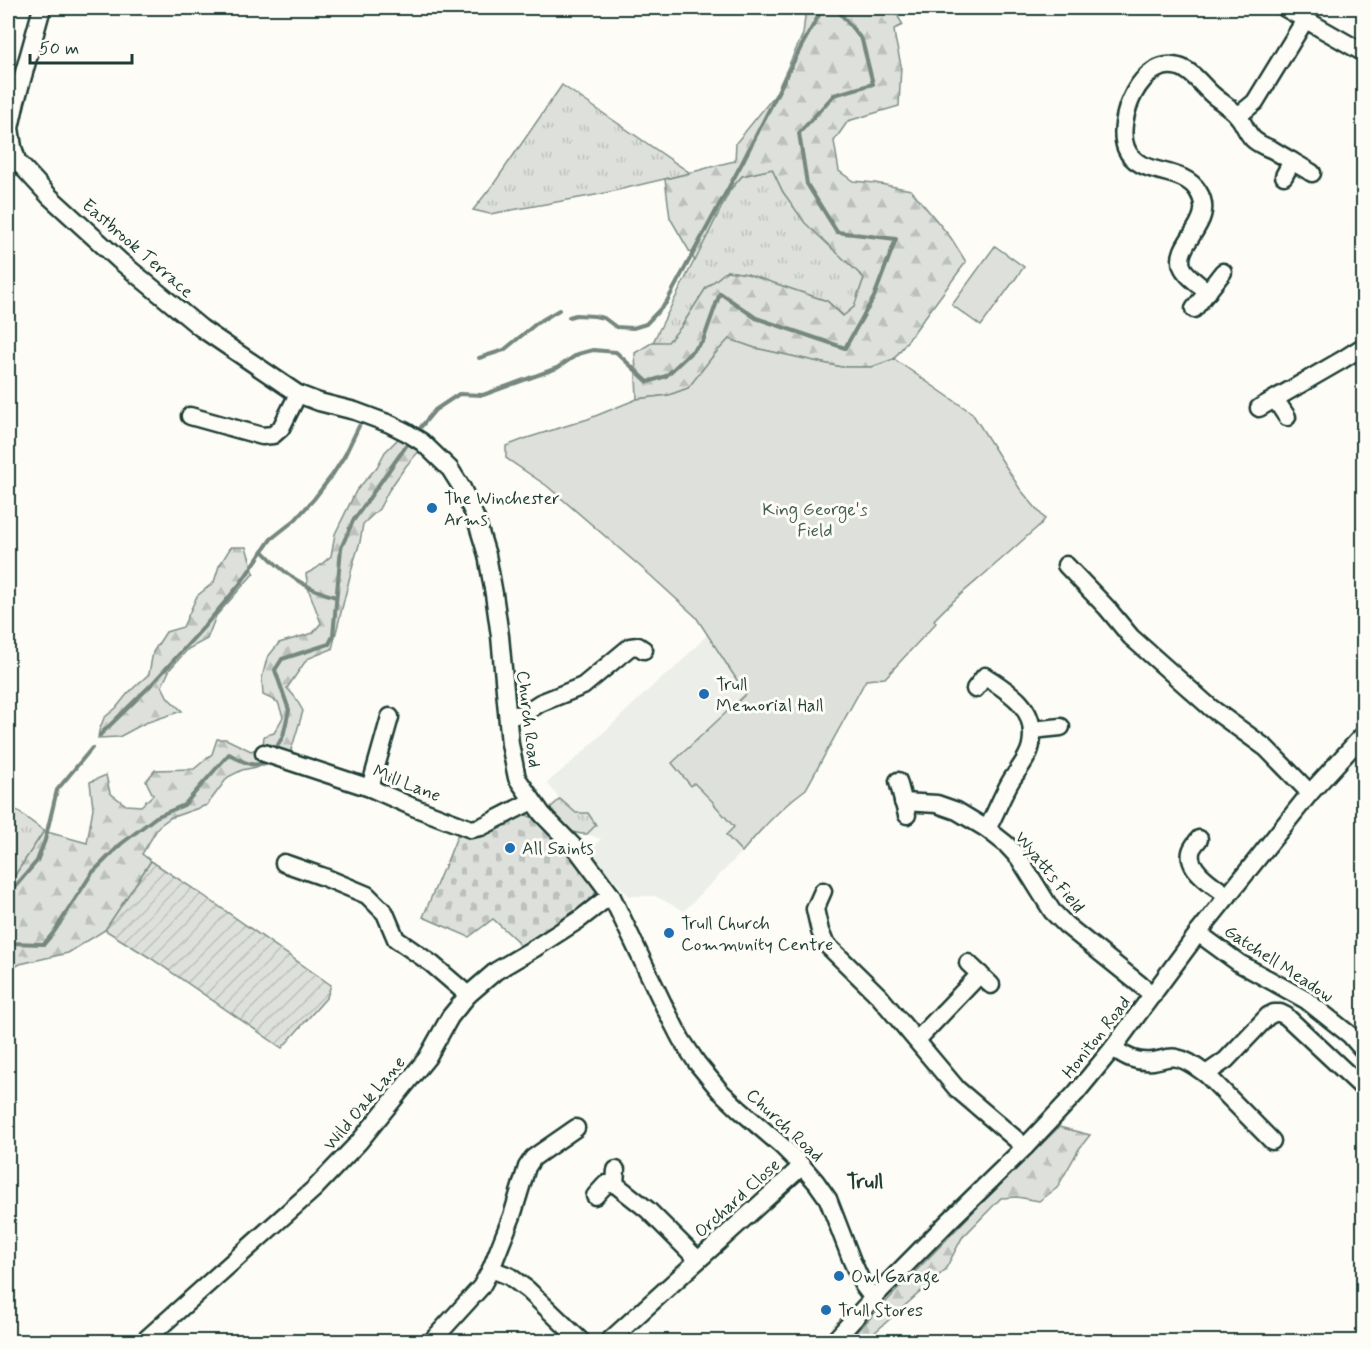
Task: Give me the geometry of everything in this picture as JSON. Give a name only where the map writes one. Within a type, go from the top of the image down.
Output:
[{"type":"street","name":"Eastbrook Terrace","points":[[42,8],[10,128],[17,161],[49,196],[120,261],[201,328]]},
{"type":"street","points":[[1285,8],[1364,53]]},
{"type":"street","points":[[1238,116],[1255,102],[1305,20]]},
{"type":"street","points":[[1208,291],[1182,267],[1181,258],[1202,219],[1203,204],[1199,192],[1183,178],[1140,164],[1126,148],[1123,134],[1131,98],[1147,75],[1157,68],[1168,65],[1181,67],[1238,116],[1255,140],[1288,169],[1312,173]]},
{"type":"street","points":[[1194,309],[1223,272]]},
{"type":"street","name":"Church Road","points":[[201,328],[298,394],[355,411],[406,432],[422,442],[450,469],[462,488],[476,519],[486,555],[500,636],[510,744],[518,778],[542,814],[578,851],[611,895],[629,929],[664,1008],[697,1063],[720,1091],[802,1166],[828,1199],[860,1277],[869,1293],[874,1297]]},
{"type":"street","points":[[1259,408],[1364,346]]},
{"type":"street","points":[[190,416],[209,414],[262,436],[273,435],[281,428],[298,394]]},
{"type":"street","points":[[1275,399],[1287,417]]},
{"type":"street","points":[[1066,565],[1131,637],[1211,708],[1266,748],[1310,793]]},
{"type":"street","points":[[508,716],[523,714],[540,703],[583,686],[630,647],[638,646],[644,650]]},
{"type":"street","points":[[985,676],[1022,704],[1030,718],[1032,730],[1032,742],[1027,757],[1012,779],[987,829]]},
{"type":"street","points":[[370,788],[390,717]]},
{"type":"street","points":[[1032,730],[1061,727]]},
{"type":"street","name":"Honiton Road","points":[[833,1341],[1076,1093],[1113,1048],[1198,933],[1310,793],[1364,734]]},
{"type":"street","name":"Mill Lane","points":[[264,753],[370,788],[471,829],[481,827],[532,801]]},
{"type":"street","name":"Wyatts Field","points":[[898,781],[905,808],[937,804],[987,829],[1006,844],[1019,858],[1052,911],[1066,925],[1153,995]]},
{"type":"street","points":[[1191,843],[1190,854],[1199,874],[1228,896]]},
{"type":"street","points":[[284,863],[366,895],[384,913],[396,939],[432,964],[468,995]]},
{"type":"street","points":[[823,891],[810,904],[825,942],[872,988],[957,1089],[1025,1147]]},
{"type":"street","name":"Wild Oak Lane","points":[[143,1341],[314,1190],[359,1142],[427,1058],[450,1017],[468,995],[496,971],[580,919],[611,895]]},
{"type":"street","name":"Gatchell Meadow","points":[[1198,933],[1239,963],[1306,1000],[1350,1035],[1364,1052]]},
{"type":"street","points":[[917,1040],[979,974]]},
{"type":"street","points":[[1206,1074],[1226,1060],[1268,1016],[1280,1013],[1300,1028],[1364,1089]]},
{"type":"street","points":[[1113,1048],[1136,1061],[1152,1061],[1168,1057],[1180,1058],[1191,1064],[1206,1074],[1272,1141]]},
{"type":"street","points":[[431,1341],[488,1278],[518,1200],[527,1167],[533,1158],[553,1132],[576,1128]]},
{"type":"street","name":"Orchard Close","points":[[608,1341],[802,1166]]},
{"type":"street","name":"Orchard Close","points":[[595,1196],[615,1177],[698,1260]]},
{"type":"street","points":[[491,1269],[509,1276],[528,1290],[582,1341]]},
{"type":"shaded area","points":[[707,635],[806,789],[790,800],[763,827],[742,852],[684,911],[655,896],[629,896],[596,860],[592,852],[601,839],[571,832],[549,809],[560,799],[547,783],[659,680],[673,670]]},
{"type":"green space","points":[[806,8],[893,8],[903,25],[894,29],[901,65],[899,106],[848,121],[834,141],[839,171],[853,181],[911,190],[951,238],[966,262],[894,359],[872,367],[841,367],[755,348],[729,339],[689,388],[669,395],[637,399],[635,353],[653,342],[668,342],[681,327],[706,288],[727,271],[747,274],[827,301],[843,316],[854,307],[864,278],[805,223],[783,192],[772,169],[742,176],[730,190],[695,261],[670,218],[665,179],[735,161],[736,143],[775,95],[803,34]]},
{"type":"green space","points":[[562,85],[690,173],[601,194],[490,214],[473,210]]},
{"type":"green space","points":[[772,169],[783,192],[864,278],[854,307],[844,316],[827,301],[747,274],[727,271],[706,288],[668,343],[653,342],[730,190],[742,176]]},
{"type":"green space","points":[[995,246],[1024,267],[981,326],[952,305]]},
{"type":"green space","name":"King George's Field","points":[[729,339],[755,348],[841,367],[872,367],[894,359],[972,413],[1020,489],[1045,519],[941,612],[934,620],[936,623],[885,678],[866,680],[806,789],[788,803],[742,852],[726,835],[734,827],[694,783],[691,786],[672,763],[746,694],[696,617],[547,486],[506,458],[506,446],[588,419],[637,399],[669,395],[688,388]]},
{"type":"green space","points":[[400,437],[421,449],[389,490],[379,509],[363,524],[332,649],[307,659],[287,688],[303,711],[290,754],[272,764],[242,770],[228,777],[207,805],[170,818],[159,826],[142,854],[151,861],[105,930],[68,953],[20,964],[8,971],[8,886],[44,831],[87,843],[93,808],[90,782],[106,775],[110,793],[126,805],[141,806],[153,795],[146,781],[155,770],[194,769],[212,754],[217,739],[226,739],[251,751],[263,746],[264,736],[274,733],[283,717],[278,702],[263,695],[262,678],[267,658],[279,643],[313,633],[321,623],[308,588],[306,574],[331,556],[335,534],[356,491],[377,467],[385,452]]},
{"type":"green space","points":[[231,547],[246,547],[254,573],[216,616],[207,639],[188,649],[170,669],[162,686],[168,698],[182,711],[145,723],[119,737],[98,738],[104,718],[149,674],[153,652],[166,632],[183,627],[197,596],[214,582],[219,566]]},
{"type":"green space","points":[[560,799],[576,813],[588,813],[596,825],[587,834],[570,830],[549,809]]},
{"type":"green space","points":[[8,804],[44,831],[8,886]]},
{"type":"green space","points":[[515,815],[527,815],[542,823],[591,878],[595,891],[590,902],[521,950],[516,940],[493,919],[469,937],[423,917],[460,829]]},
{"type":"green space","points":[[151,861],[331,985],[327,997],[282,1048],[152,959],[105,930]]},
{"type":"green space","points":[[1059,1127],[1090,1135],[1079,1149],[1057,1188],[1039,1201],[1017,1197],[1001,1198],[962,1238],[945,1270],[865,1341],[848,1341],[978,1207]]},
{"type":"waterway","points":[[569,317],[594,316],[604,318],[616,327],[633,328],[646,324],[666,303],[823,8]]},
{"type":"waterway","points":[[416,433],[435,410],[459,394],[483,395],[557,368],[578,354],[593,350],[616,352],[648,382],[666,376],[703,341],[720,293],[756,318],[845,348],[874,297],[896,239],[837,232],[807,184],[799,133],[834,95],[873,84],[862,40],[836,8]]},
{"type":"waterway","points":[[479,358],[504,350],[537,323],[559,310]]},
{"type":"waterway","points":[[100,735],[150,686],[203,628],[240,584],[271,539],[295,520],[314,499],[345,455],[359,426]]},
{"type":"waterway","points":[[274,752],[283,736],[289,710],[275,670],[282,659],[329,644],[333,636],[341,548],[353,521],[411,439]]},
{"type":"waterway","points":[[263,551],[296,580],[336,597]]},
{"type":"waterway","points":[[8,895],[37,861],[45,840],[57,790],[92,748]]},
{"type":"waterway","points":[[8,943],[44,944],[92,873],[121,844],[156,817],[184,805],[229,754],[243,762],[253,764],[267,760]]},
{"type":"place","name":"The Winchester Arms","points":[[432,508]]},
{"type":"place","name":"Trull Memorial Hall","points":[[704,694]]},
{"type":"place","name":"All Saints","points":[[510,848]]},
{"type":"place","name":"Trull Church Community Centre","points":[[669,933]]},
{"type":"place","name":"Owl Garage","points":[[839,1276]]},
{"type":"place","name":"Trull Stores","points":[[826,1310]]},
{"type":"district","name":"Trull","points":[[865,1181]]}]
